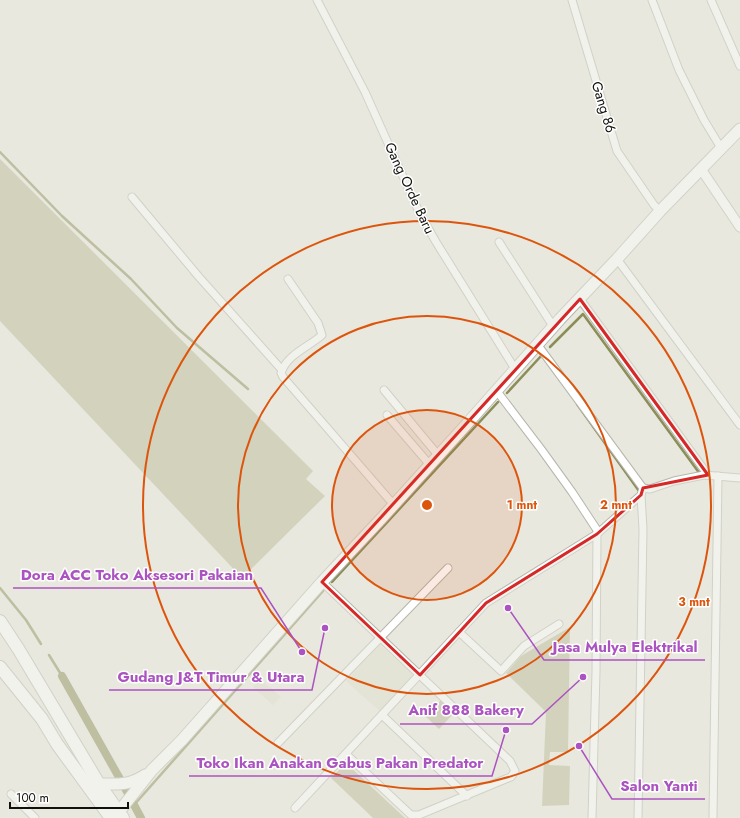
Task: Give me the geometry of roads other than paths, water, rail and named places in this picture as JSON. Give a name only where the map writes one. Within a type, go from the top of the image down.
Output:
[{"type":"highway","points":[[0,621],[54,707],[100,784],[117,816]]},
{"type":"highway","points":[[0,667],[42,719],[57,744],[117,816]]},
{"type":"main road","points":[[117,816],[152,770],[182,740],[553,326],[617,259],[657,208],[702,169],[740,130]]},
{"type":"main road","points":[[100,784],[126,784],[136,781],[152,770]]},
{"type":"street","name":"Gang Orde Baru","points":[[317,0],[365,92],[420,212],[436,242],[515,369]]},
{"type":"street","name":"Gang 86","points":[[572,0],[617,151],[657,208]]},
{"type":"street","points":[[652,0],[679,70],[704,120],[721,148]]},
{"type":"street","points":[[711,0],[740,66]]},
{"type":"street","points":[[702,169],[740,227]]},
{"type":"street","points":[[132,197],[199,277],[282,370]]},
{"type":"street","points":[[499,242],[553,326]]},
{"type":"street","points":[[617,259],[740,424]]},
{"type":"street","points":[[288,279],[318,322],[322,335],[287,362],[281,373],[394,505]]},
{"type":"street","points":[[580,299],[708,475]]},
{"type":"street","points":[[537,344],[642,492],[643,529],[638,818]]},
{"type":"street","points":[[384,390],[438,455]]},
{"type":"street","points":[[496,390],[572,492],[597,534],[592,818]]},
{"type":"street","points":[[387,415],[430,465]]},
{"type":"street","points":[[295,808],[486,603],[597,534],[642,492],[674,481],[708,475],[740,478]]},
{"type":"street","points":[[713,818],[718,476]]},
{"type":"street","points":[[278,743],[380,636],[448,568]]},
{"type":"street","points":[[322,582],[510,761],[515,771],[508,778],[467,796],[419,815],[410,815],[346,754]]},
{"type":"street","points":[[460,632],[501,671],[524,646],[559,624]]},
{"type":"street","points":[[382,716],[467,796]]},
{"type":"street","points":[[11,794],[36,818]]},
{"type":"waterway","points":[[0,152],[62,216],[131,279],[177,328],[248,389]]},
{"type":"waterway","points":[[550,347],[583,314],[700,474]]},
{"type":"waterway","points":[[507,393],[542,355]]},
{"type":"waterway","points":[[332,582],[498,402]]},
{"type":"waterway","points":[[577,404],[639,491]]},
{"type":"waterway","points":[[0,588],[26,620],[41,644]]},
{"type":"waterway","points":[[134,805],[323,591]]},
{"type":"waterway","points":[[49,655],[62,676]]},
{"type":"waterway","points":[[62,676],[120,779]]},
{"type":"waterway","points":[[125,788],[141,818]]},
{"type":"place","name":"Jasa Mulya Elektrikal","points":[[508,608]]},
{"type":"place","name":"Gudang J&T Timur & Utara","points":[[325,628]]},
{"type":"place","name":"Dora ACC Toko Aksesori Pakaian","points":[[302,652]]},
{"type":"place","name":"Anif 888 Bakery","points":[[583,677]]},
{"type":"place","name":"Toko Ikan Anakan Gabus Pakan Predator","points":[[506,730]]},
{"type":"place","name":"Salon Yanti","points":[[579,746]]}]
